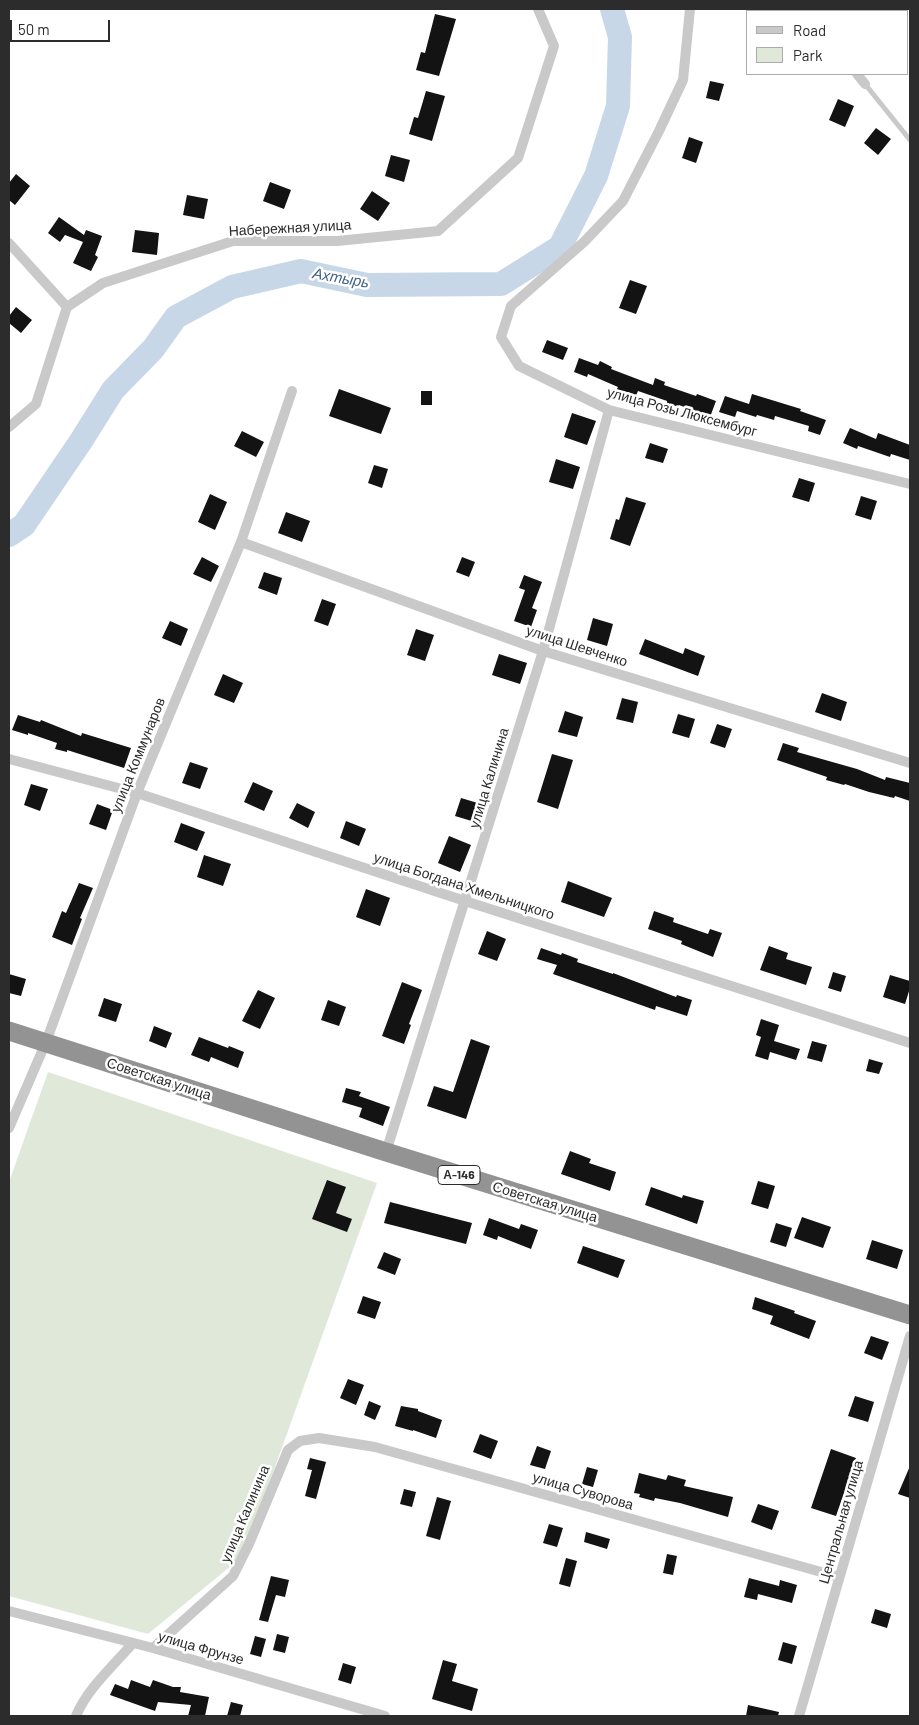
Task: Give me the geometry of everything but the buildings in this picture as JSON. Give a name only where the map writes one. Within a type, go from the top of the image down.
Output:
[{"type":"highway","name":"Советская улица","points":[[9,1031],[386,1152],[910,1315]]},
{"type":"street","name":"Набережная улица","points":[[67,307],[103,283],[233,241],[337,241],[438,231],[518,158],[554,46],[538,9]]},
{"type":"street","name":"улица Розы Люксембург","points":[[690,9],[682,80],[659,131],[623,201],[584,242],[511,306],[501,337],[520,366],[609,410],[910,484]]},
{"type":"street","points":[[858,75],[865,84]]},
{"type":"street","points":[[9,243],[67,307],[36,404],[9,427]]},
{"type":"street","name":"улица Коммунаров","points":[[9,1128],[46,1042],[137,793],[241,542],[292,391]]},
{"type":"street","name":"улица Калинина","points":[[386,1152],[543,651],[609,410]]},
{"type":"street","name":"улица Шевченко","points":[[241,542],[543,651],[910,762]]},
{"type":"street","name":"улица Богдана Хмельницкого","points":[[9,759],[137,793],[465,901],[910,1043]]},
{"type":"street","name":"Центральная улица","points":[[800,1716],[910,1336]]},
{"type":"street","name":"улица Калинина","points":[[152,1648],[233,1576],[249,1544],[288,1450],[300,1441],[319,1438]]},
{"type":"street","name":"улица Суворова","points":[[319,1438],[375,1448],[839,1577]]},
{"type":"street","name":"улица Фрунзе","points":[[9,1611],[152,1648],[385,1716]]},
{"type":"street","points":[[76,1716],[78,1710],[98,1683],[133,1643]]},
{"type":"lane","points":[[865,84],[910,140]]},
{"type":"green space","points":[[48,1072],[377,1183],[243,1556],[148,1634],[9,1596],[9,1182]]},
{"type":"waterway","name":"Ахтырь","points":[[9,535],[24,525],[113,390],[153,349],[176,317],[232,287],[301,271],[367,285],[501,284],[560,247],[596,176],[618,106],[620,37],[612,9]]}]
